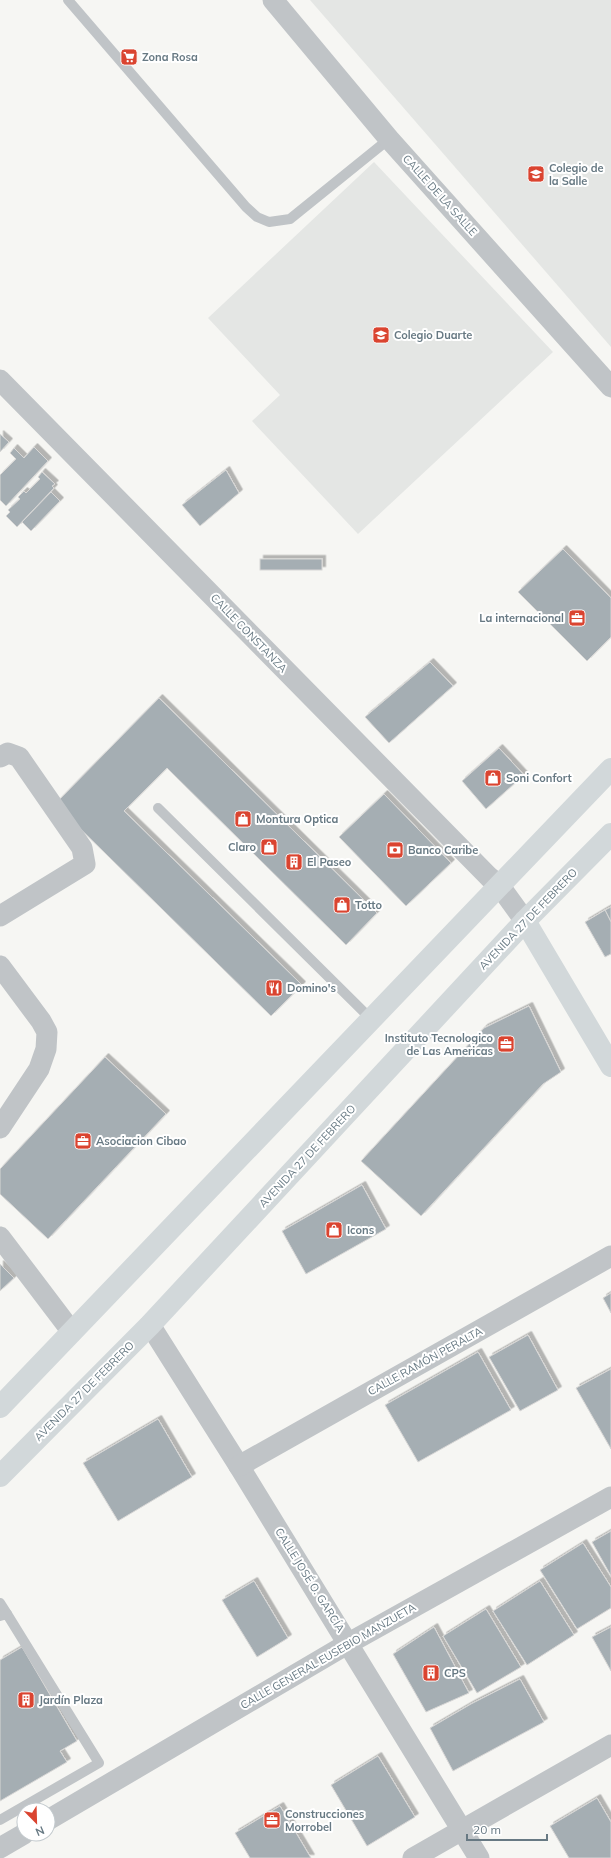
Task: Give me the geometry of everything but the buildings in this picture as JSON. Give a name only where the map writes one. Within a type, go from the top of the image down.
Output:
[{"type":"main road","points":[[0,1407],[611,769]]},
{"type":"main road","name":"AVENIDA 27 DE FEBRERO","points":[[0,1476],[150,1325],[525,921],[611,834]]},
{"type":"main road","points":[[525,921],[611,1066]]},
{"type":"street","name":"CALLE DE LA SALLE","points":[[274,0],[389,139],[611,387]]},
{"type":"street","name":"CALLE CONSTANZA","points":[[0,380],[489,878],[499,885],[525,921]]},
{"type":"street","points":[[0,757],[8,753],[19,757],[82,848],[85,864],[0,916]]},
{"type":"street","points":[[0,966],[41,1021],[47,1032],[46,1049],[39,1069],[0,1128]]},
{"type":"street","points":[[0,1237],[72,1332]]},
{"type":"street","name":"CALLE RAMÓN PERALTA","points":[[240,1466],[611,1256]]},
{"type":"street","name":"CALLE JOSÉ O. GARCÍA","points":[[150,1325],[240,1466],[479,1858]]},
{"type":"street","name":"CALLE GENERAL EUSEBIO MANZUETA","points":[[56,1815],[349,1643],[611,1497]]},
{"type":"street","points":[[413,1858],[611,1745]]},
{"type":"street","points":[[0,1848],[16,1839]]},
{"type":"lane","points":[[68,0],[227,186],[257,218],[269,222],[290,219],[389,139]]},
{"type":"lane","points":[[158,808],[372,1020]]},
{"type":"lane","points":[[0,1603],[3,1615],[99,1763],[0,1820]]},
{"type":"shaded area","name":"Colegio de la Salle","points":[[310,0],[611,0],[611,347]]},
{"type":"shaded area","name":"Colegio Duarte","points":[[374,162],[553,352],[358,534],[252,421],[280,395],[208,318]]},
{"type":"place","name":"Zona Rosa","points":[[129,57]]},
{"type":"place","name":"Colegio de la Salle","points":[[536,174]]},
{"type":"place","name":"Colegio Duarte","points":[[381,335]]},
{"type":"place","name":"La internacional","points":[[577,618]]},
{"type":"place","name":"Soni Confort","points":[[493,778]]},
{"type":"place","name":"Montura Optica","points":[[243,819]]},
{"type":"place","name":"Claro","points":[[269,847]]},
{"type":"place","name":"Banco Caribe","points":[[395,850]]},
{"type":"place","name":"El Paseo","points":[[294,862]]},
{"type":"place","name":"Totto","points":[[342,905]]},
{"type":"place","name":"Domino's","points":[[274,988]]},
{"type":"place","name":"Instituto Tecnologico de Las Americas","points":[[506,1044]]},
{"type":"place","name":"Asociacion Cibao","points":[[83,1141]]},
{"type":"place","name":"Icons","points":[[334,1230]]},
{"type":"place","name":"CPS","points":[[431,1673]]},
{"type":"place","name":"Jardín Plaza","points":[[26,1700]]},
{"type":"place","name":"Construcciones Morrobel","points":[[272,1820]]}]
